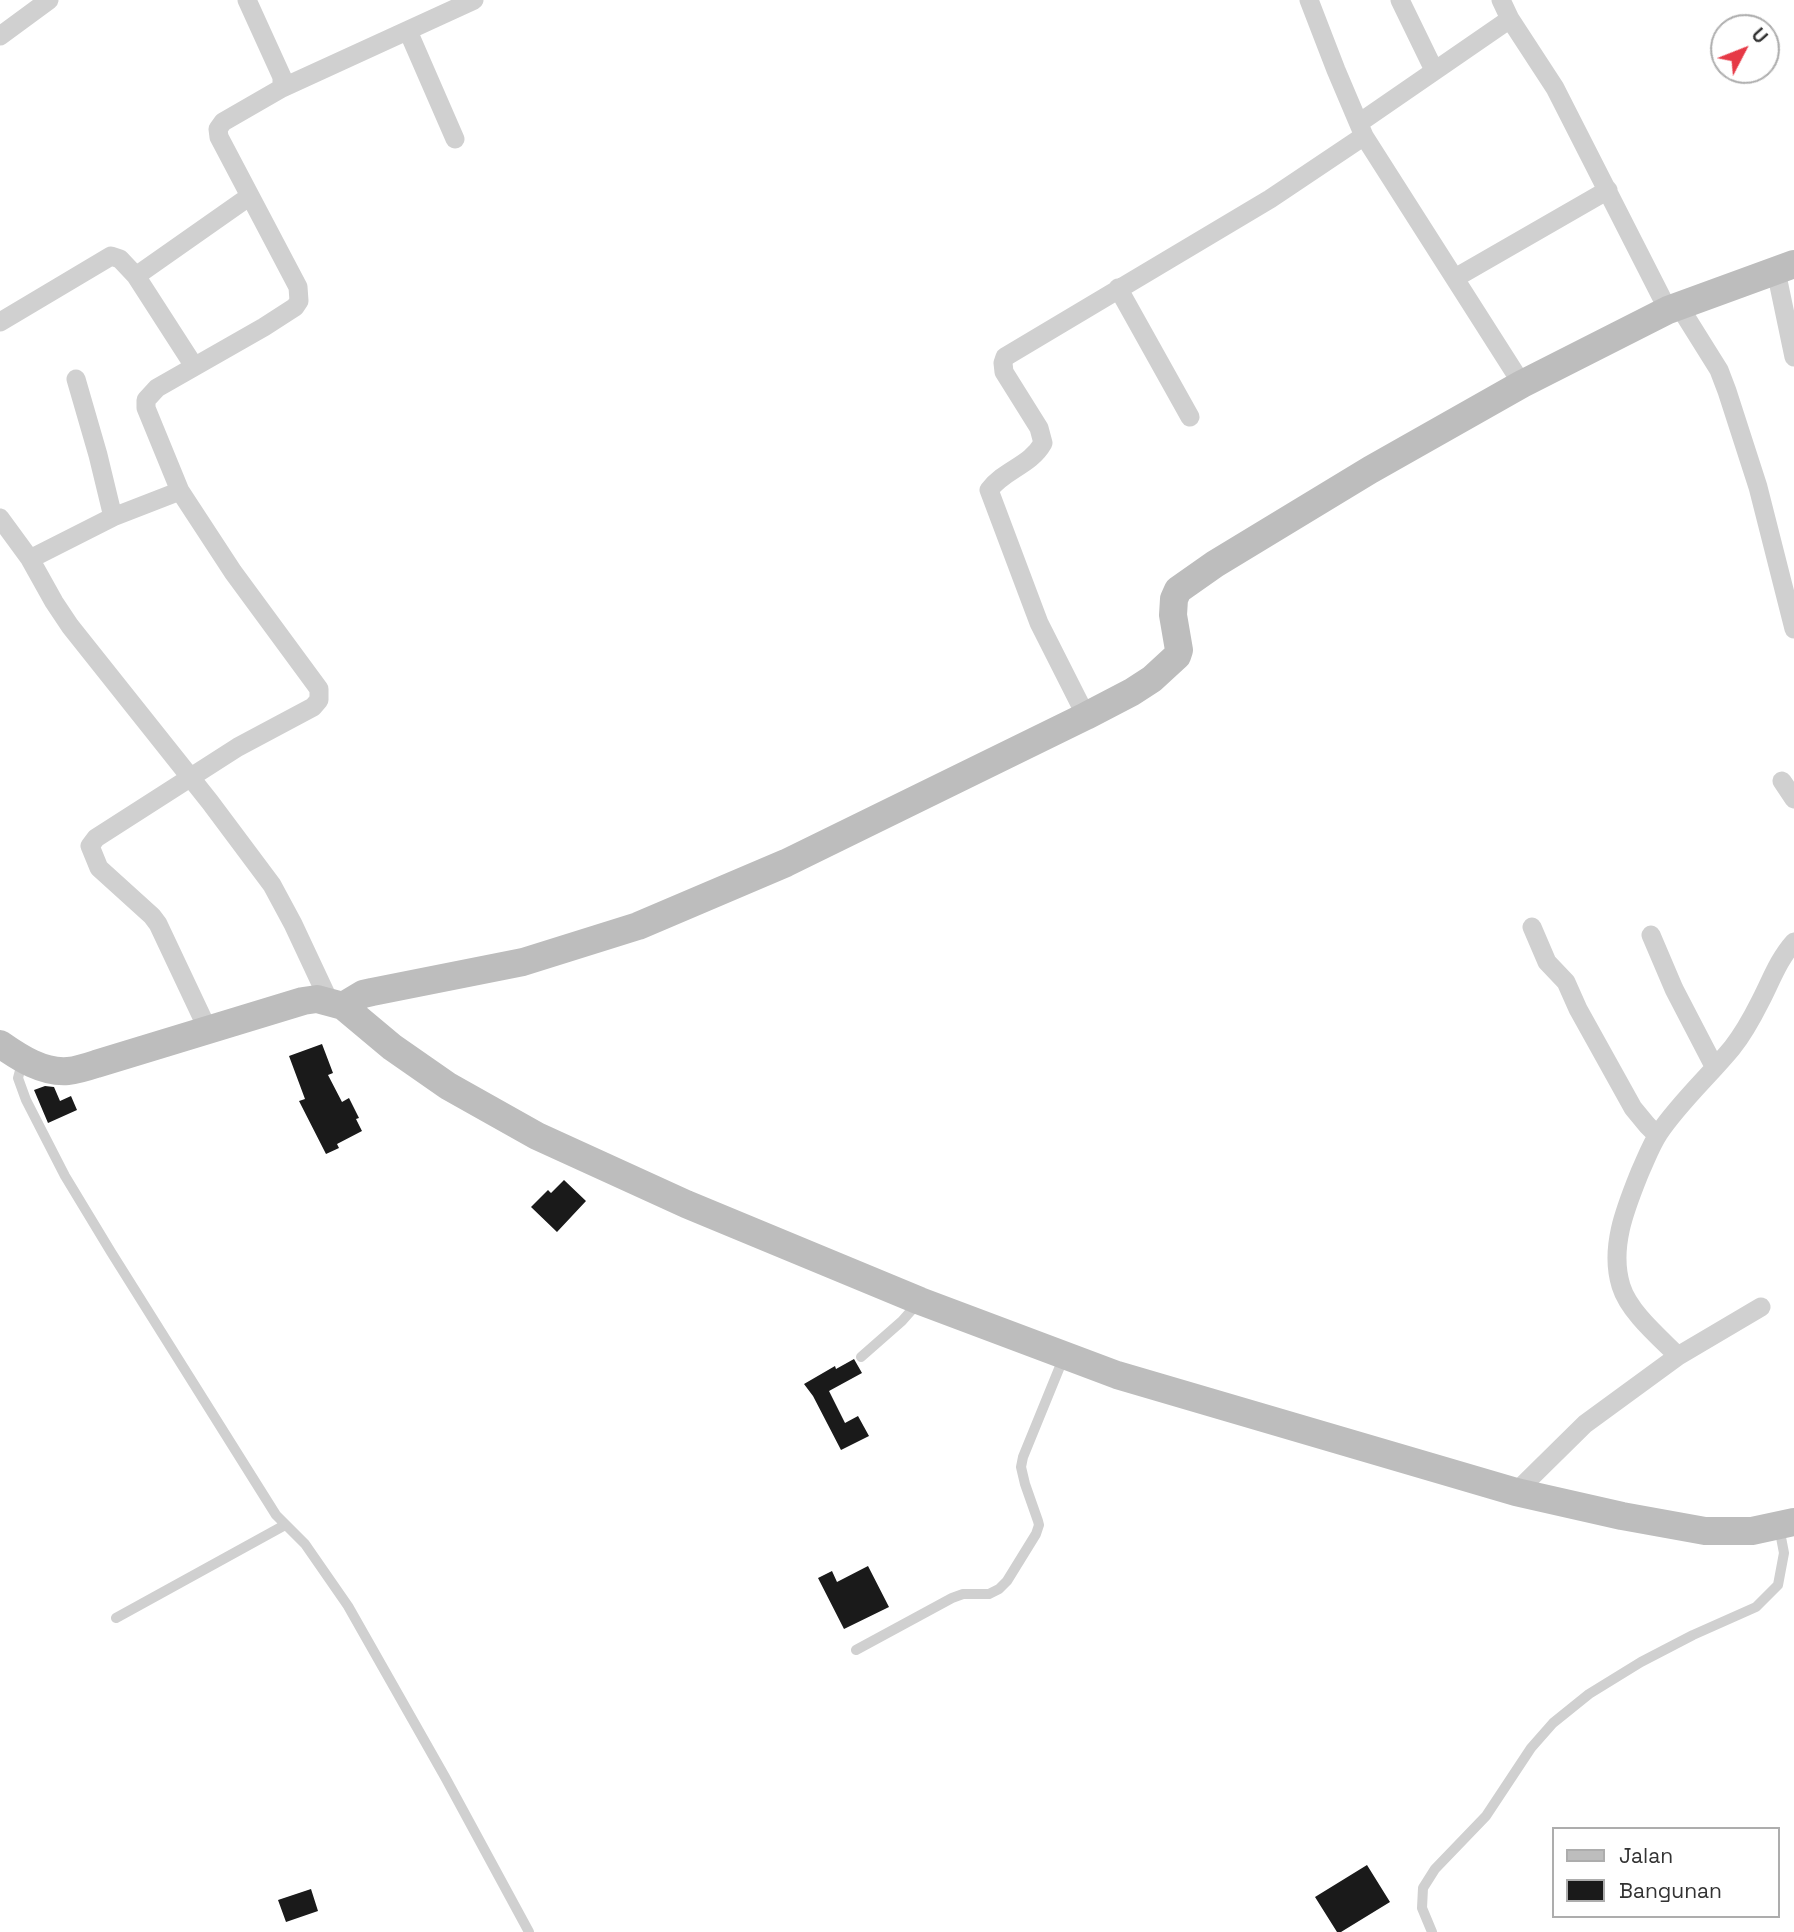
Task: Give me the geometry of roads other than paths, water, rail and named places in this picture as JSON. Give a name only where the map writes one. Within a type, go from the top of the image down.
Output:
[{"type":"main road","points":[[337,1005],[363,994],[523,962],[638,926],[786,863],[1086,716],[1152,679],[1177,656],[1179,650],[1173,615],[1174,599],[1178,590],[1215,564],[1522,384],[1674,308],[1785,267]]},
{"type":"main road","points":[[11,1051],[53,1070],[70,1071],[317,999],[337,1005],[448,1086],[537,1136],[686,1204],[920,1301],[1064,1355],[1130,1378],[1516,1492],[1705,1531],[1752,1531],[1787,1524]]},
{"type":"street","points":[[0,36],[49,0]]},
{"type":"street","points":[[247,0],[282,77],[282,88]]},
{"type":"street","points":[[208,1030],[158,924],[99,868],[90,846],[96,838],[238,747],[313,707],[320,700],[319,689],[233,572],[180,491],[149,416],[146,400],[157,388],[264,327],[295,307],[299,301],[298,287],[219,137],[218,129],[223,122],[282,88],[474,0]]},
{"type":"street","points":[[1309,0],[1361,130],[1522,384]]},
{"type":"street","points":[[1400,0],[1434,70]]},
{"type":"street","points":[[1501,0],[1510,19],[1555,88],[1674,308],[1713,359],[1727,391],[1758,487],[1794,629]]},
{"type":"street","points":[[1086,716],[1038,623],[989,490],[997,479],[1037,454],[1043,443],[1039,428],[1004,372],[1005,357],[1270,200],[1434,70],[1510,19]]},
{"type":"street","points":[[408,31],[455,139]]},
{"type":"street","points":[[1455,278],[1608,190]]},
{"type":"street","points":[[136,276],[250,196]]},
{"type":"street","points":[[0,322],[111,256],[120,259],[136,276],[194,366]]},
{"type":"street","points":[[1785,267],[1794,357]]},
{"type":"street","points":[[1118,288],[1190,417]]},
{"type":"street","points":[[76,379],[99,455],[113,517]]},
{"type":"street","points":[[30,559],[113,517],[180,491]]},
{"type":"street","points":[[0,518],[30,559],[62,614],[272,885],[337,1005]]},
{"type":"street","points":[[1782,781],[1794,799]]},
{"type":"street","points":[[1532,927],[1547,962],[1566,982],[1633,1108],[1657,1135]]},
{"type":"street","points":[[1651,935],[1674,989],[1714,1066]]},
{"type":"street","points":[[1678,1356],[1642,1320],[1624,1295],[1616,1258],[1620,1229],[1657,1135],[1746,1028],[1776,968],[1794,942]]},
{"type":"street","points":[[1516,1492],[1585,1424],[1678,1356],[1761,1307]]},
{"type":"lane","points":[[11,1051],[26,1100],[65,1175],[276,1515],[305,1544],[348,1606],[529,1932]]},
{"type":"lane","points":[[861,1357],[902,1321],[920,1301]]},
{"type":"lane","points":[[856,1650],[952,1598],[963,1594],[989,1594],[1007,1581],[1038,1530],[1037,1516],[1021,1467],[1064,1355]]},
{"type":"lane","points":[[1432,1932],[1422,1908],[1423,1888],[1434,1869],[1486,1816],[1531,1748],[1553,1723],[1589,1694],[1641,1662],[1756,1607],[1778,1586],[1787,1524]]},
{"type":"lane","points":[[116,1618],[285,1525]]}]
